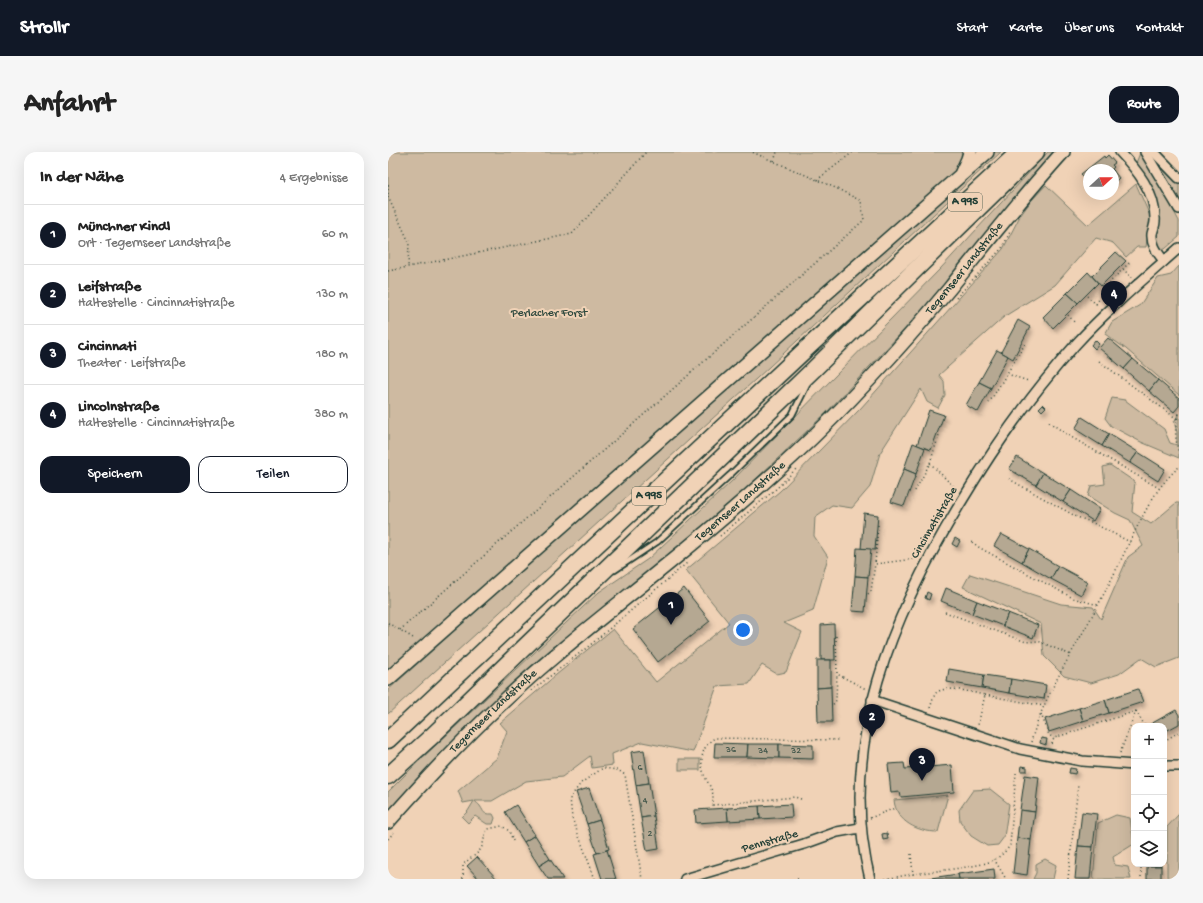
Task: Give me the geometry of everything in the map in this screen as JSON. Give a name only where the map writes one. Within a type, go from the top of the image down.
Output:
[{"type":"highway","name":"A 995","points":[[388,740],[805,350],[1020,152]]},
{"type":"highway","name":"A 995","points":[[388,776],[814,369],[1036,152]]},
{"type":"main road","points":[[960,175],[970,152]]},
{"type":"main road","points":[[388,679],[987,152]]},
{"type":"main road","name":"Tegernseer Landstraße","points":[[388,822],[438,766],[504,700],[581,634],[731,511],[794,455],[902,344],[950,288],[1019,202],[1063,152]]},
{"type":"street","points":[[1120,152],[1138,172],[1152,200],[1156,220],[1152,233],[1152,240],[1155,248],[1164,261]]},
{"type":"street","points":[[1145,152],[1179,209]]},
{"type":"street","points":[[1154,152],[1179,178]]},
{"type":"street","name":"Cincinnatistraße","points":[[870,879],[865,861],[860,828],[863,756],[872,700],[880,669],[909,596],[945,527],[984,464],[1025,405],[1078,343],[1106,314],[1179,248]]},
{"type":"street","points":[[872,700],[1020,749],[1082,761],[1131,765]]},
{"type":"street","points":[[1167,766],[1179,766]]},
{"type":"street","name":"Pennstraße","points":[[685,879],[804,844],[837,832],[860,828]]},
{"type":"path","points":[[388,271],[572,234],[646,152]]},
{"type":"path","points":[[400,630],[864,220],[861,201],[752,152]]},
{"type":"path","points":[[774,161],[777,152]]},
{"type":"path","points":[[817,180],[853,152]]},
{"type":"path","points":[[388,185],[388,197],[410,242],[408,267]]},
{"type":"path","points":[[1087,296],[1096,304],[1111,281],[1130,262]]},
{"type":"path","points":[[1123,269],[1135,280]]},
{"type":"path","points":[[1068,316],[1075,323]]},
{"type":"path","points":[[988,403],[1025,344]]},
{"type":"path","points":[[1099,361],[1177,419]]},
{"type":"path","points":[[1007,374],[1028,381]]},
{"type":"path","points":[[1179,414],[1177,419],[1175,442],[1179,453]]},
{"type":"path","points":[[1049,422],[1071,437],[1159,488]]},
{"type":"path","points":[[914,491],[930,463],[940,435]]},
{"type":"path","points":[[930,463],[959,492]]},
{"type":"path","points":[[1030,746],[1044,706],[1130,542],[1159,488],[1179,467]]},
{"type":"path","points":[[1009,479],[1077,517],[1091,522],[1130,542]]},
{"type":"path","points":[[868,594],[871,591],[878,525]]},
{"type":"path","points":[[972,542],[980,548],[1074,598],[1098,605]]},
{"type":"path","points":[[874,564],[914,559]]},
{"type":"path","points":[[945,612],[1026,642],[1038,641],[1071,656]]},
{"type":"path","points":[[388,623],[415,639]]},
{"type":"path","points":[[833,704],[836,700],[836,636]]},
{"type":"path","points":[[837,674],[866,689]]},
{"type":"path","points":[[930,708],[934,694],[940,690],[947,689],[1044,706]]},
{"type":"path","points":[[978,725],[985,695]]},
{"type":"path","points":[[1054,738],[1136,711]]},
{"type":"path","points":[[1136,711],[1143,723]]},
{"type":"path","points":[[1120,753],[1136,711]]},
{"type":"path","points":[[1041,714],[1049,735],[1054,738]]},
{"type":"path","points":[[1167,739],[1179,732]]},
{"type":"path","points":[[801,800],[796,797],[713,805],[713,794],[704,775],[702,762],[703,749],[709,741],[715,738],[838,740]]},
{"type":"path","points":[[1052,744],[1054,738]]},
{"type":"path","points":[[595,879],[572,818],[570,798],[581,783],[603,768],[618,770],[624,775],[642,879]]},
{"type":"path","points":[[885,879],[983,864],[1004,852],[1010,845],[1016,773]]},
{"type":"path","points":[[1068,879],[1078,785]]},
{"type":"path","points":[[868,818],[895,808]]},
{"type":"path","points":[[463,879],[463,865],[480,849],[484,842],[485,832],[488,829],[502,826],[509,831],[514,843]]},
{"type":"path","points":[[911,854],[913,874]]},
{"type":"path","points":[[994,859],[1006,879]]},
{"type":"path","points":[[1141,867],[1141,879]]},
{"type":"green space","name":"Perlacher Forst","points":[[388,152],[964,152],[964,155],[953,173],[388,671]]},
{"type":"green space","points":[[995,152],[1001,152],[756,379],[388,714],[388,690],[757,361]]},
{"type":"green space","points":[[1048,152],[1056,152],[916,317],[826,413],[741,493],[504,695],[433,763],[388,812],[388,792],[419,761],[599,592],[648,559],[731,482],[941,268]]},
{"type":"green space","points":[[1140,153],[1159,183],[1179,221],[1179,237],[1165,249],[1160,250],[1156,243],[1149,183],[1136,163]]},
{"type":"green space","points":[[1159,163],[1179,183],[1179,201],[1158,164]]},
{"type":"green space","points":[[1136,184],[1150,216],[1146,247],[1137,247],[1126,257],[1113,243],[1096,238],[1055,285],[1005,316],[939,375],[944,381],[945,395],[938,408],[927,402],[921,389],[880,453],[870,487],[852,508],[832,505],[815,517],[814,536],[828,557],[813,611],[784,623],[802,632],[786,672],[777,674],[762,665],[749,684],[717,686],[693,752],[642,742],[612,754],[613,765],[592,768],[590,756],[562,777],[526,781],[492,801],[475,801],[480,805],[484,813],[493,814],[495,818],[493,824],[487,824],[475,816],[468,823],[462,817],[474,801],[463,803],[458,791],[497,758],[507,731],[500,723],[613,629],[656,682],[729,623],[686,570],[780,491],[860,409],[1003,249],[1020,216],[1031,201],[1046,185],[1088,225]]},
{"type":"green space","points":[[1179,266],[1179,395],[1126,349],[1105,334],[1112,322],[1140,305],[1158,278],[1171,275]]},
{"type":"green space","points":[[1112,398],[1125,400],[1164,429],[1170,443],[1177,445],[1177,432],[1174,422],[1179,413],[1179,458],[1141,442],[1111,426],[1105,418]]},
{"type":"green space","points":[[1110,465],[1135,482],[1132,512],[1151,524],[1176,503],[1179,503],[1179,658],[1156,667],[1141,658],[1119,674],[1091,683],[1064,676],[1044,656],[1041,624],[963,587],[970,574],[1061,604],[1093,607],[1101,619],[1128,557],[1143,546],[1130,520],[1115,513],[1088,496],[1091,486],[1105,484],[1103,467]]},
{"type":"green space","points":[[679,759],[700,759],[700,770],[679,770]]},
{"type":"green space","points":[[990,789],[1009,804],[1004,837],[998,845],[987,846],[971,836],[960,821],[959,810],[973,790]]},
{"type":"green space","points":[[948,795],[938,832],[930,832],[916,828],[909,824],[899,814],[894,800]]},
{"type":"green space","points":[[1179,814],[1179,879],[1167,877],[1167,827]]},
{"type":"green space","points":[[1116,815],[1130,818],[1131,846],[1113,857],[1115,865],[1128,867],[1131,879],[1093,879],[1098,823]]},
{"type":"green space","points":[[1045,859],[1056,865],[1053,879],[1033,879],[1036,873],[1036,864]]},
{"type":"building","points":[[1108,155],[1115,163],[1094,164],[1104,156],[1105,158]]},
{"type":"building","points":[[1116,252],[1126,261],[1101,286],[1092,276]]},
{"type":"building","points":[[1088,272],[1098,283],[1078,303],[1067,293]]},
{"type":"building","points":[[1067,293],[1078,303],[1053,328],[1043,317]]},
{"type":"building","points":[[1018,320],[1030,327],[1013,359],[1001,352]]},
{"type":"building","points":[[1108,338],[1133,359],[1124,369],[1099,348]]},
{"type":"building","points":[[1095,340],[1099,344],[1095,349],[1091,345]]},
{"type":"building","points":[[997,350],[1008,356],[991,388],[979,382]]},
{"type":"building","points":[[1133,359],[1158,380],[1149,391],[1124,369]]},
{"type":"building","points":[[1158,380],[1179,398],[1179,406],[1174,412],[1149,391]]},
{"type":"building","points":[[979,382],[991,388],[978,412],[966,405]]},
{"type":"building","points":[[1043,404],[1046,407],[1042,411],[1039,408]]},
{"type":"building","points":[[929,410],[944,415],[931,450],[917,445]]},
{"type":"building","points":[[1082,417],[1109,434],[1102,446],[1075,429]]},
{"type":"building","points":[[1109,434],[1138,452],[1130,463],[1102,446]]},
{"type":"building","points":[[913,443],[925,448],[916,474],[904,469]]},
{"type":"building","points":[[1138,452],[1165,469],[1158,481],[1130,463]]},
{"type":"building","points":[[1017,457],[1043,473],[1036,485],[1009,469]]},
{"type":"building","points":[[904,469],[916,474],[904,506],[891,502]]},
{"type":"building","points":[[1043,473],[1071,490],[1063,502],[1036,485]]},
{"type":"building","points":[[1071,490],[1100,509],[1093,521],[1063,502]]},
{"type":"building","points":[[864,513],[878,515],[875,550],[861,549]]},
{"type":"building","points":[[1001,534],[1029,549],[1022,562],[994,546]]},
{"type":"building","points":[[955,538],[960,541],[957,547],[952,544]]},
{"type":"building","points":[[857,548],[871,549],[868,577],[855,576]]},
{"type":"building","points":[[1029,549],[1058,566],[1051,579],[1022,562]]},
{"type":"building","points":[[1058,566],[1088,582],[1081,595],[1051,579]]},
{"type":"building","points":[[855,576],[868,577],[865,612],[852,611]]},
{"type":"building","points":[[684,588],[710,621],[658,662],[633,629]]},
{"type":"building","points":[[946,588],[977,601],[972,614],[941,601]]},
{"type":"building","points":[[927,592],[931,594],[929,600],[925,598]]},
{"type":"building","points":[[977,601],[1008,613],[1003,626],[972,614]]},
{"type":"building","points":[[1008,613],[1038,625],[1033,638],[1003,626]]},
{"type":"building","points":[[834,624],[835,660],[821,660],[821,625]]},
{"type":"building","points":[[817,660],[831,660],[831,687],[817,688]]},
{"type":"building","points":[[949,669],[984,675],[982,688],[947,682]]},
{"type":"building","points":[[984,675],[1011,679],[1009,693],[982,688]]},
{"type":"building","points":[[1011,679],[1046,685],[1044,699],[1009,693]]},
{"type":"building","points":[[831,687],[832,722],[818,722],[817,688]]},
{"type":"building","points":[[1138,689],[1143,702],[1109,713],[1105,700]]},
{"type":"building","points":[[1105,700],[1109,713],[1083,721],[1079,708]]},
{"type":"building","points":[[1079,708],[1083,721],[1049,732],[1045,719]]},
{"type":"building","points":[[1176,710],[1179,715],[1179,724],[1167,730],[1167,723],[1152,723]]},
{"type":"building","points":[[1041,738],[1047,739],[1046,745],[1040,743]]},
{"type":"building","points":[[715,743],[748,744],[747,757],[714,757]]},
{"type":"building","points":[[748,744],[779,744],[779,758],[747,757]]},
{"type":"building","points":[[779,744],[813,745],[813,759],[779,758]]},
{"type":"building","points":[[644,750],[649,783],[636,785],[631,752]]},
{"type":"building","points":[[904,763],[905,769],[952,765],[954,792],[901,797],[900,792],[891,793],[888,764]]},
{"type":"building","points":[[1022,766],[1027,767],[1027,771],[1021,771]]},
{"type":"building","points":[[1070,768],[1076,769],[1075,774],[1069,773]]},
{"type":"building","points":[[1025,775],[1039,777],[1035,812],[1020,810]]},
{"type":"building","points":[[649,783],[654,816],[641,818],[636,785]]},
{"type":"building","points":[[589,788],[600,820],[587,824],[576,792]]},
{"type":"building","points":[[791,804],[792,817],[760,819],[759,806]]},
{"type":"building","points":[[516,805],[535,835],[524,842],[505,812]]},
{"type":"building","points":[[759,806],[760,819],[728,821],[727,808]]},
{"type":"building","points":[[727,808],[728,821],[696,823],[695,810]]},
{"type":"building","points":[[1020,810],[1035,812],[1031,840],[1017,838]]},
{"type":"building","points":[[1082,812],[1097,814],[1093,847],[1078,846]]},
{"type":"building","points":[[654,816],[659,849],[647,851],[641,818]]},
{"type":"building","points":[[600,820],[609,849],[597,853],[587,824]]},
{"type":"building","points":[[887,833],[888,839],[883,840],[882,834]]},
{"type":"building","points":[[535,835],[550,859],[539,866],[524,842]]},
{"type":"building","points":[[1017,838],[1031,840],[1027,875],[1013,873]]},
{"type":"building","points":[[1078,846],[1093,847],[1090,879],[1075,879]]},
{"type":"building","points":[[607,850],[616,879],[602,879],[594,854]]},
{"type":"building","points":[[477,857],[497,879],[479,879],[467,866]]},
{"type":"building","points":[[550,859],[563,879],[548,879],[539,866]]},
{"type":"building","points":[[1147,867],[1161,867],[1161,879],[1147,879]]},
{"type":"building","points":[[994,869],[995,879],[959,879],[958,874]]},
{"type":"building","points":[[958,874],[959,879],[924,879]]},
{"type":"place","name":"Lincolnstraße","points":[[1114,314]]},
{"type":"place","name":"Münchner Kindl","points":[[671,625]]},
{"type":"place","name":"Leifstraße","points":[[872,737]]},
{"type":"place","name":"Cincinnati","points":[[922,781]]}]
